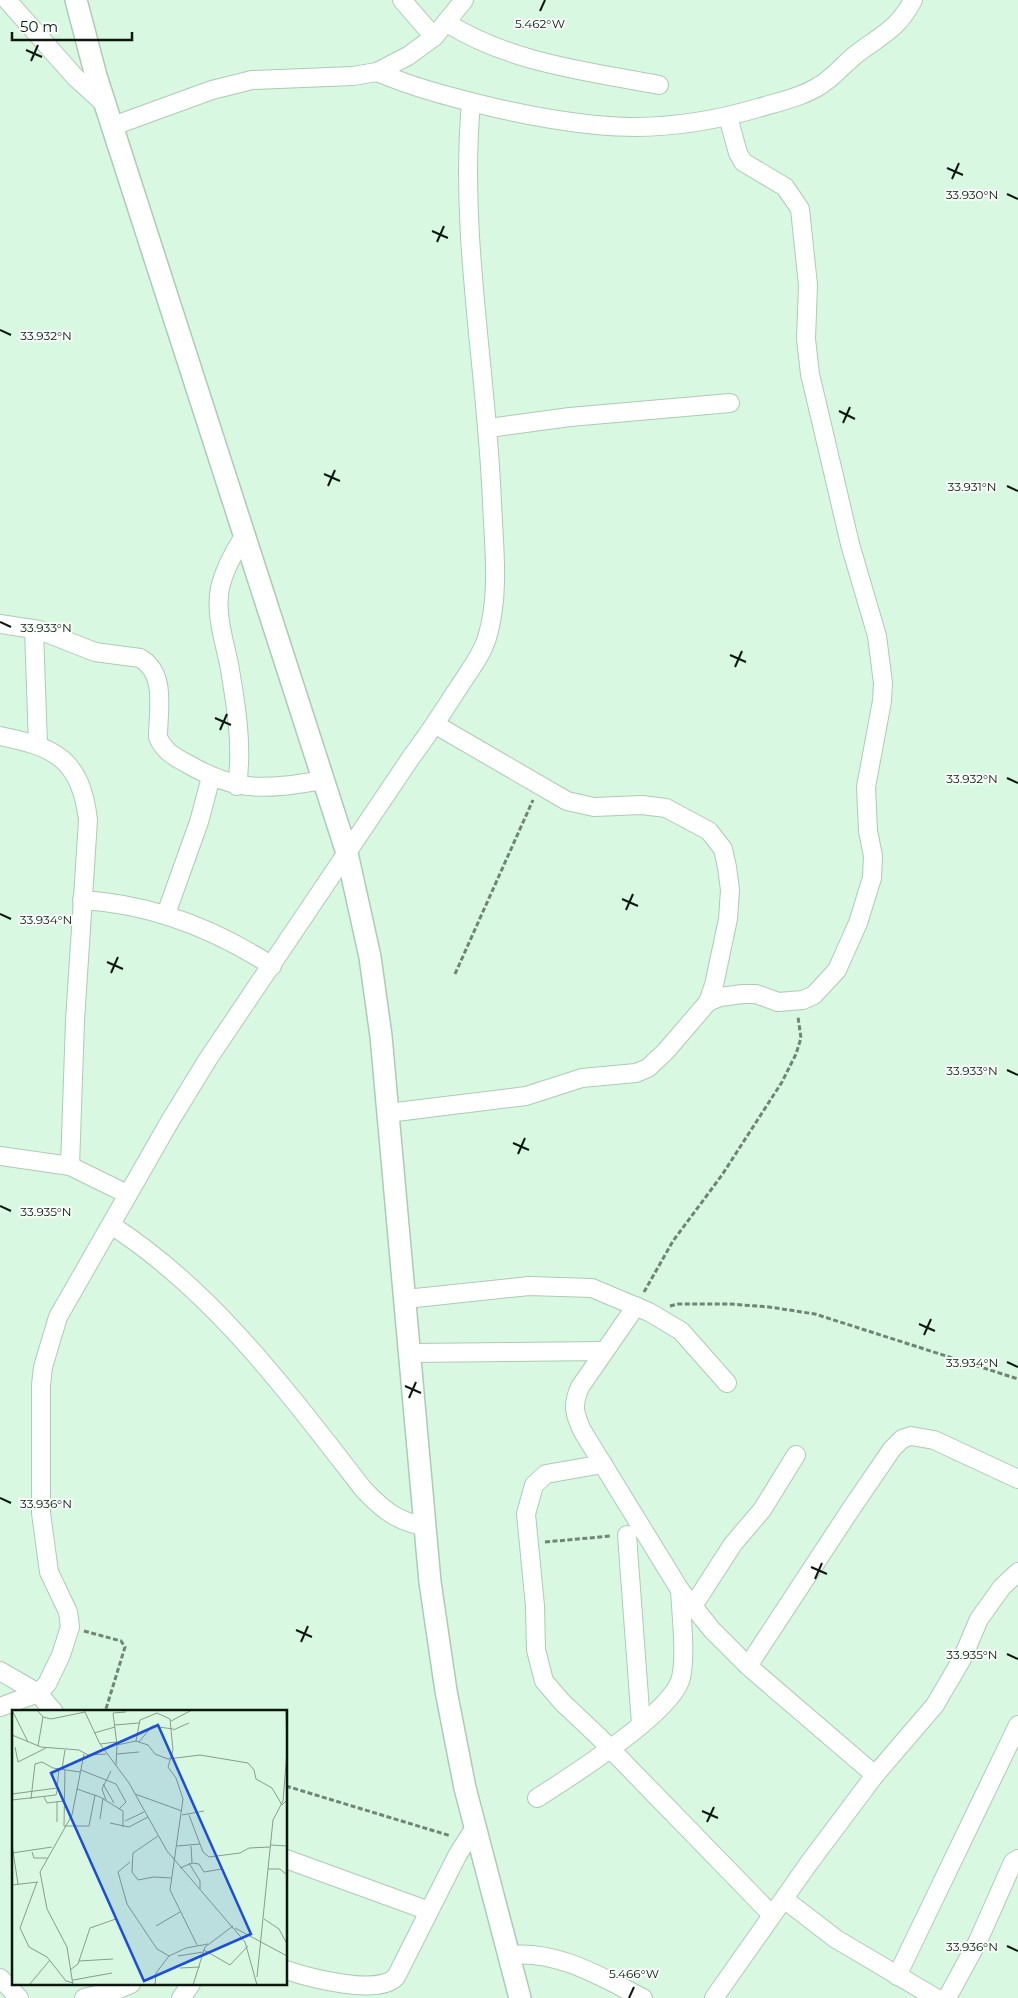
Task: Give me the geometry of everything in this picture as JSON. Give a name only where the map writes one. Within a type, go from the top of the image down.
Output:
[{"type":"street","points":[[7,0],[75,78],[106,105]]},
{"type":"street","points":[[76,0],[85,38],[106,105],[347,853],[370,957],[381,1036],[430,1582],[446,1691],[470,1835],[510,1955],[520,1998]]},
{"type":"street","points":[[402,0],[434,37]]},
{"type":"street","points":[[113,126],[212,90],[252,80],[353,76],[377,72],[408,56],[434,37],[464,0]]},
{"type":"street","points":[[377,72],[412,86],[471,103],[555,121],[623,128],[690,123],[728,117],[819,86],[852,58],[898,24],[913,0]]},
{"type":"street","points":[[447,23],[496,48],[542,62],[659,85]]},
{"type":"street","points":[[0,1707],[38,1693],[47,1684],[54,1674],[70,1627],[68,1612],[48,1572],[40,1513],[41,1385],[43,1367],[58,1317],[127,1194],[208,1059],[436,725],[473,666],[486,641],[491,618],[494,557],[489,428],[467,180],[471,103]]},
{"type":"street","points":[[388,1113],[526,1096],[582,1078],[636,1073],[648,1068],[658,1060],[708,1002],[720,997],[743,994],[756,994],[778,1002],[794,1002],[814,995],[836,970],[858,923],[872,878],[873,856],[868,831],[866,787],[882,701],[883,683],[878,636],[850,544],[810,374],[806,340],[808,285],[800,209],[785,187],[743,162],[738,153],[728,117]]},
{"type":"street","points":[[489,428],[570,417],[730,403]]},
{"type":"street","points":[[237,786],[239,752],[236,704],[218,605],[220,588],[225,574],[244,536]]},
{"type":"street","points":[[0,624],[34,630],[80,648],[140,658],[148,662],[155,672],[159,685],[158,737],[161,745],[182,761],[211,777],[237,786],[264,788],[324,780]]},
{"type":"street","points":[[34,630],[38,745]]},
{"type":"street","points":[[436,725],[567,801],[583,806],[604,808],[642,805],[666,808],[709,831],[723,849],[730,890],[728,919],[708,1002]]},
{"type":"street","points":[[0,736],[38,745],[50,750],[79,780],[86,799],[88,820],[82,900],[70,1166]]},
{"type":"street","points":[[166,914],[199,822],[211,777]]},
{"type":"street","points":[[82,900],[127,904],[166,914],[240,947],[272,966]]},
{"type":"street","points":[[0,1156],[70,1166],[127,1194]]},
{"type":"street","points":[[111,1225],[169,1267],[245,1344],[289,1393],[377,1504],[400,1520],[426,1527]]},
{"type":"street","points":[[406,1299],[529,1286],[578,1286],[592,1288],[643,1309],[682,1331],[727,1383]]},
{"type":"street","points":[[643,1309],[604,1351],[580,1387],[573,1406],[574,1413],[583,1432],[680,1590],[712,1630],[748,1666],[875,1775]]},
{"type":"street","points":[[411,1354],[604,1351]]},
{"type":"street","points":[[748,1666],[848,1512],[892,1449],[902,1440],[912,1436],[934,1440],[1018,1479]]},
{"type":"street","points":[[693,1606],[733,1544],[762,1510],[796,1455]]},
{"type":"street","points":[[603,1464],[559,1471],[539,1479],[532,1490],[527,1506],[536,1650],[544,1681],[562,1702],[610,1748],[772,1914]]},
{"type":"street","points":[[627,1535],[641,1724]]},
{"type":"street","points":[[714,1998],[772,1914],[875,1775],[935,1705],[962,1659],[979,1619],[1002,1586],[1018,1572]]},
{"type":"street","points":[[537,1798],[610,1748],[641,1724],[659,1709],[680,1682],[682,1661],[680,1590]]},
{"type":"street","points":[[0,1672],[38,1693],[52,1710]]},
{"type":"street","points":[[897,1976],[1018,1726]]},
{"type":"street","points":[[288,1970],[358,1985],[377,1985],[391,1990],[429,1911],[470,1835]]},
{"type":"street","points":[[947,1998],[978,1941],[1016,1858]]},
{"type":"street","points":[[288,1860],[429,1911]]},
{"type":"street","points":[[784,1899],[836,1939],[897,1976],[914,1993],[936,1998]]},
{"type":"street","points":[[510,1955],[537,1955],[554,1958],[600,1976],[643,1998]]},
{"type":"street","points":[[0,1978],[19,1998]]},
{"type":"street","points":[[84,1998],[114,1991],[125,1986]]},
{"type":"street","points":[[181,1998],[190,1986]]},
{"type":"path","points":[[455,974],[540,786]]},
{"type":"path","points":[[643,1309],[673,1241],[722,1175],[782,1082],[796,1054],[800,1038],[800,1022],[794,1002]]},
{"type":"path","points":[[643,1309],[678,1304],[730,1304],[769,1307],[815,1314],[1018,1379]]},
{"type":"path","points":[[530,1543],[627,1535]]},
{"type":"path","points":[[70,1627],[124,1643],[125,1651],[106,1710]]},
{"type":"path","points":[[288,1787],[470,1835]]}]
